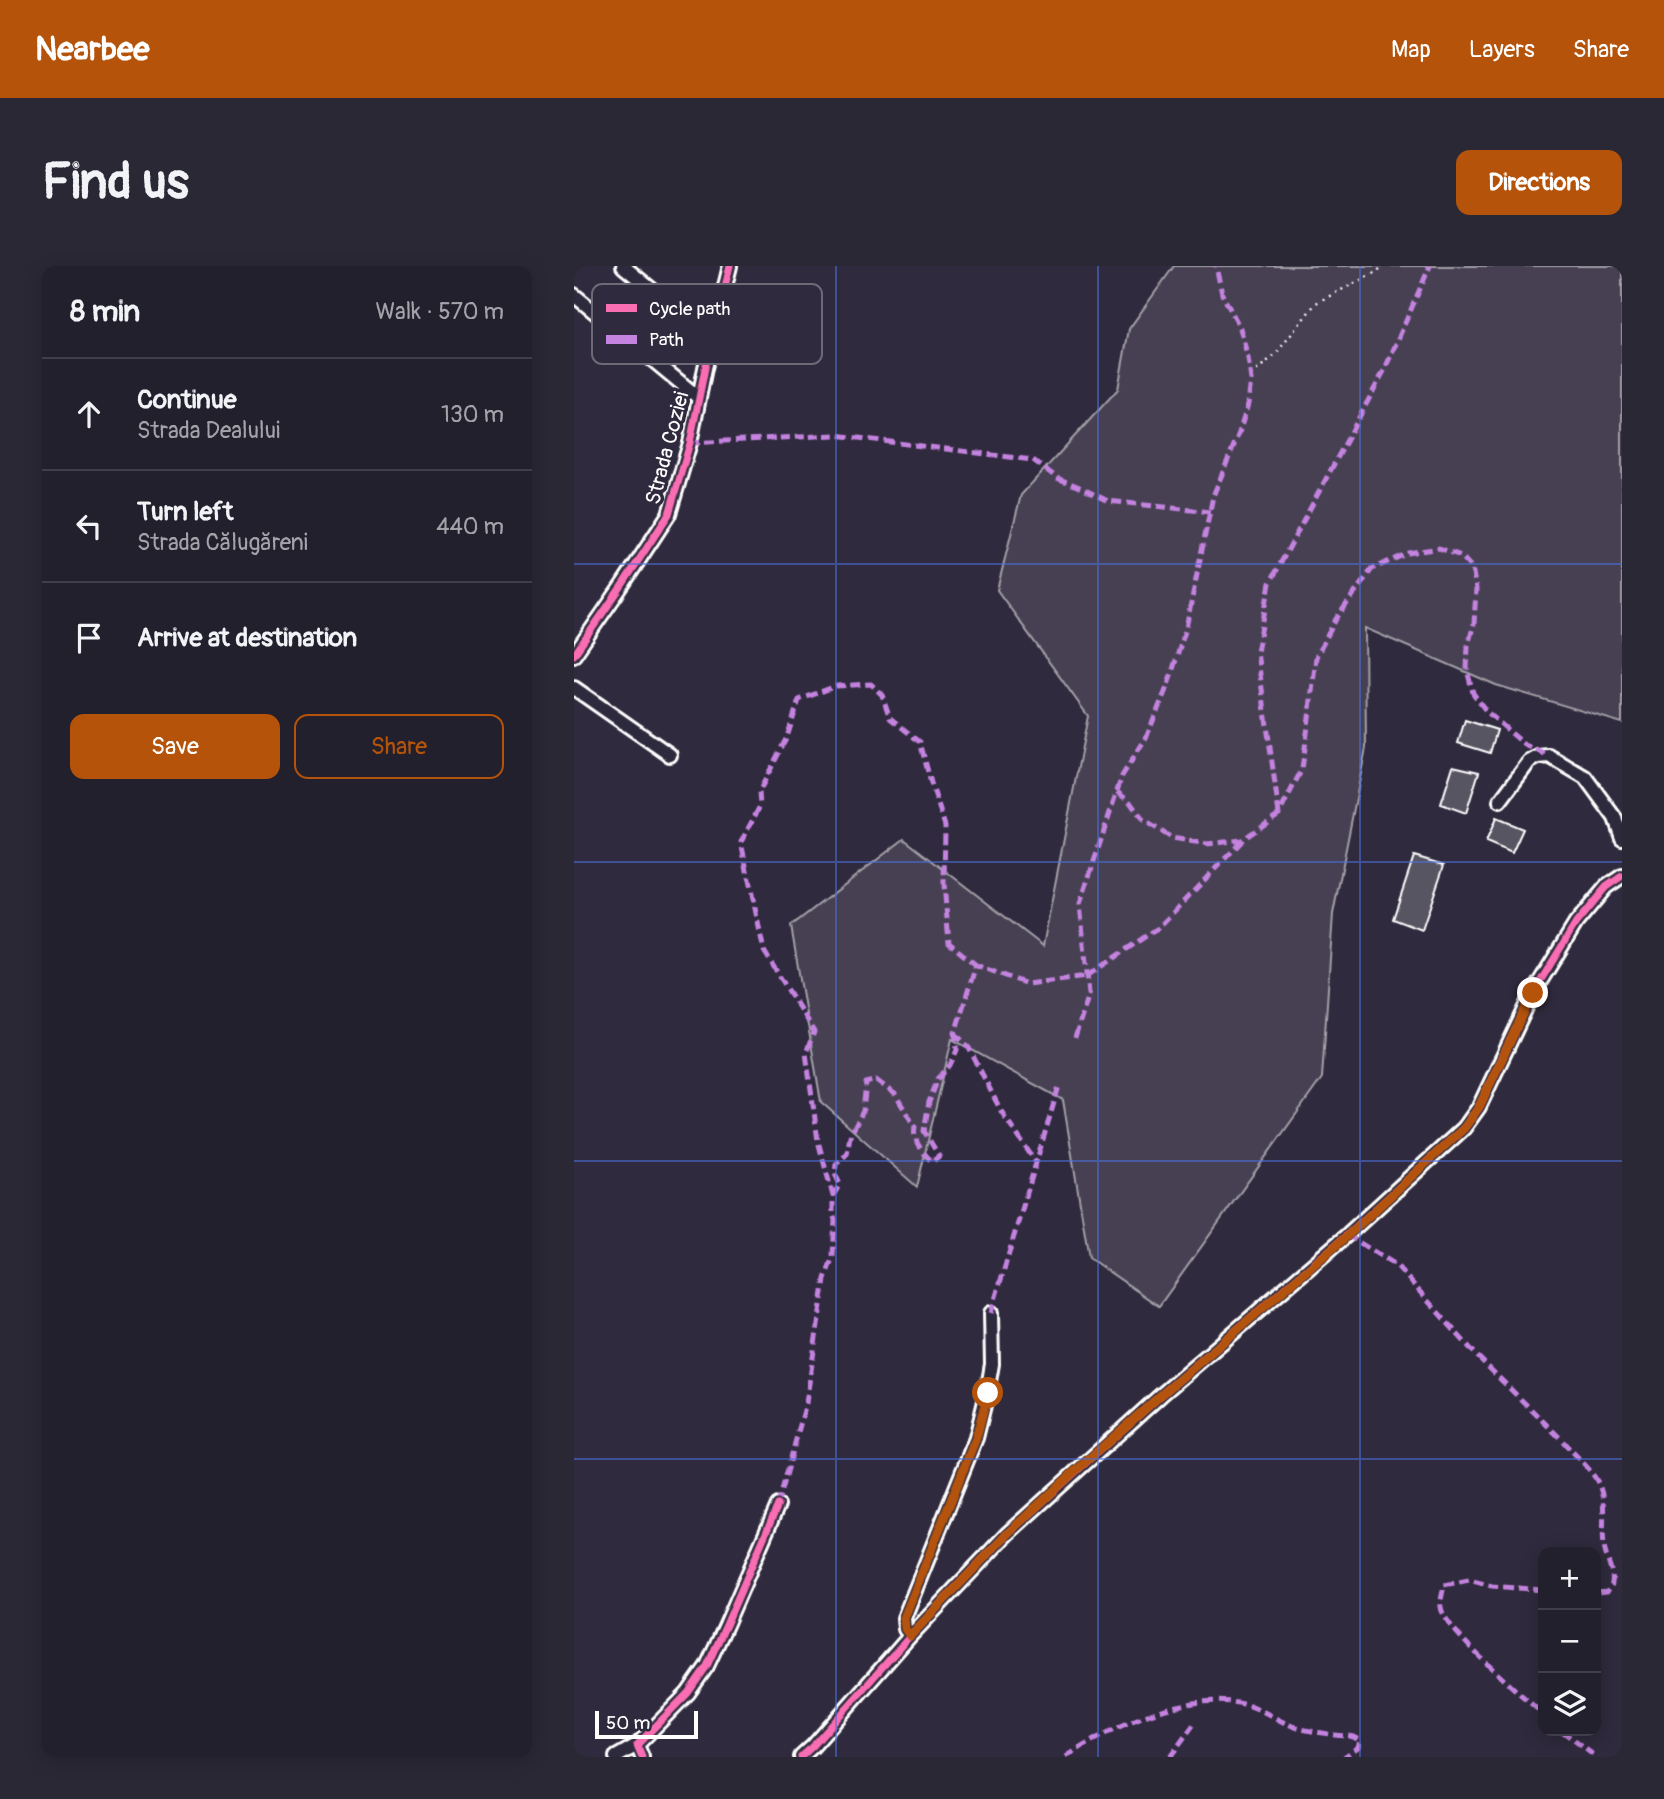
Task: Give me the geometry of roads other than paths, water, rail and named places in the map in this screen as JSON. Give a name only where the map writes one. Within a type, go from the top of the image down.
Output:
[{"type":"street","points":[[624,266],[646,284]]},
{"type":"street","name":"Strada Coziei","points":[[726,284],[730,266]]},
{"type":"street","points":[[574,295],[592,310]]},
{"type":"street","points":[[658,364],[699,398]]},
{"type":"street","name":"Strada Coziei","points":[[574,655],[669,514],[690,443],[706,364]]},
{"type":"street","points":[[574,688],[670,755]]},
{"type":"street","points":[[1500,802],[1529,762],[1549,755],[1585,777],[1615,818],[1622,838]]},
{"type":"street","points":[[801,1757],[1007,1534],[1161,1395],[1347,1236],[1464,1128],[1479,1107],[1533,993],[1576,923],[1606,887],[1622,876]]},
{"type":"street","points":[[910,1636],[905,1629],[904,1618],[976,1438],[988,1393],[992,1364],[991,1313]]},
{"type":"street","points":[[616,1757],[640,1751],[707,1666],[778,1505]]}]
